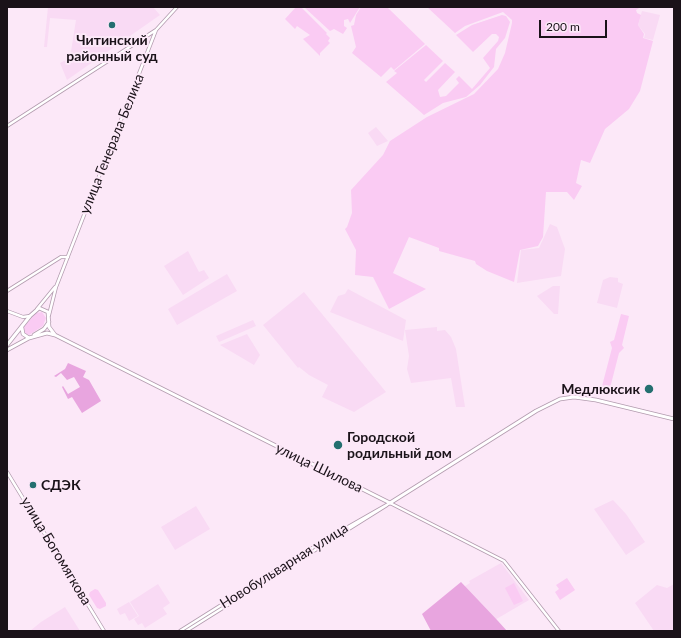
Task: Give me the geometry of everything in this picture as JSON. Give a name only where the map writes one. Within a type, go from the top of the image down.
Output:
[{"type":"main road","name":"улица Генерала Белика","points":[[56,287],[156,30],[177,7]]},
{"type":"main road","points":[[7,126],[156,30]]},
{"type":"main road","points":[[7,291],[61,257],[68,257]]},
{"type":"main road","points":[[7,345],[56,287]]},
{"type":"main road","points":[[55,335],[49,327],[49,315],[56,287]]},
{"type":"main road","points":[[36,310],[44,309],[49,315]]},
{"type":"main road","points":[[7,311],[18,316],[23,320],[24,324]]},
{"type":"main road","points":[[18,316],[30,316]]},
{"type":"main road","points":[[7,350],[44,329],[49,322]]},
{"type":"main road","points":[[22,328],[23,334],[29,338],[47,334],[55,335]]},
{"type":"main road","name":"улица Шилова","points":[[55,335],[504,561],[559,631]]},
{"type":"main road","name":"Новобульварная улица","points":[[186,631],[554,402],[569,398],[596,400],[674,419]]},
{"type":"main road","name":"улица Богомягкова","points":[[7,472],[104,631]]},
{"type":"main road","name":"Новобульварная улица","points":[[180,631],[323,541],[390,503]]},
{"type":"shaded area","points":[[48,7],[153,7],[160,15],[67,80],[60,63],[70,58],[76,20],[50,18],[47,47],[44,47]]},
{"type":"shaded area","points":[[296,7],[301,7],[327,33],[326,34],[330,38],[328,41],[330,43],[320,53],[320,56],[303,39],[310,35],[297,26],[295,29],[285,19]]},
{"type":"shaded area","points":[[304,7],[360,7],[350,23],[348,19],[344,20],[344,26],[347,28],[343,34],[334,29],[330,31]]},
{"type":"shaded area","points":[[361,7],[387,7],[425,44],[394,70],[391,67],[381,77],[352,53],[356,47],[351,26],[354,25],[356,15]]},
{"type":"shaded area","points":[[427,7],[641,7],[636,10],[637,13],[641,15],[638,25],[644,34],[643,38],[653,41],[640,91],[629,109],[605,129],[590,163],[581,160],[576,183],[582,186],[574,200],[567,192],[546,192],[543,237],[538,246],[520,250],[514,282],[487,271],[476,264],[475,261],[439,251],[439,248],[409,237],[393,273],[426,289],[389,309],[373,277],[355,275],[356,250],[345,229],[352,213],[351,190],[383,155],[390,141],[427,117],[474,94],[498,69],[505,53],[512,23],[512,20],[503,12],[465,26],[455,33]]},
{"type":"shaded area","points":[[642,11],[660,15],[653,40],[644,38],[645,34],[638,25]]},
{"type":"shaded area","points":[[502,15],[506,16],[510,22],[505,38],[496,49],[494,67],[480,85],[466,97],[443,103],[424,115],[386,82],[397,73],[394,71],[426,45],[443,61],[424,80],[426,82],[445,63],[455,72],[438,90],[440,97],[446,96],[459,83],[456,79],[459,76],[472,89],[490,68],[483,58],[498,41],[499,37],[496,34],[492,34],[473,52],[456,35],[472,25]]},
{"type":"shaded area","points":[[376,127],[388,141],[377,146],[368,133]]},
{"type":"shaded area","points":[[550,224],[557,227],[565,249],[561,276],[517,283],[521,250],[539,248]]},
{"type":"shaded area","points":[[188,251],[199,272],[204,270],[209,278],[183,295],[164,266]]},
{"type":"shaded area","points":[[227,274],[237,291],[177,325],[168,309]]},
{"type":"shaded area","points":[[610,277],[618,278],[618,282],[623,284],[617,308],[597,303],[603,280]]},
{"type":"shaded area","points":[[553,286],[560,286],[558,314],[554,314],[537,296]]},
{"type":"shaded area","points":[[348,289],[406,320],[403,341],[330,312],[338,296],[345,294]]},
{"type":"shaded area","points":[[304,292],[386,392],[354,412],[322,397],[328,385],[309,375],[299,367],[298,368],[263,325]]},
{"type":"shaded area","points":[[42,312],[46,318],[43,326],[29,335],[25,334],[24,327],[36,313]]},
{"type":"shaded area","points":[[621,314],[629,316],[622,345],[624,348],[619,353],[609,392],[601,390],[612,348],[610,342],[614,340]]},
{"type":"shaded area","points":[[253,320],[256,326],[219,342],[216,336]]},
{"type":"shaded area","points":[[437,327],[437,331],[445,330],[451,337],[456,349],[465,407],[456,407],[451,378],[411,383],[407,369],[409,356],[405,330]]},
{"type":"shaded area","points":[[247,334],[260,355],[254,365],[220,345]]},
{"type":"shaded area","points":[[68,363],[86,371],[83,377],[89,380],[101,401],[82,413],[72,397],[68,399],[62,387],[63,386],[68,394],[80,387],[74,377],[67,380],[61,373],[56,377],[54,376],[65,369]]},
{"type":"shaded area","points":[[613,500],[626,514],[645,542],[626,555],[594,509]]},
{"type":"shaded area","points":[[196,506],[210,529],[175,550],[161,527]]},
{"type":"shaded area","points":[[501,563],[529,600],[493,621],[462,588],[470,583],[469,581]]},
{"type":"shaded area","points":[[567,578],[575,590],[560,600],[555,592],[559,589],[556,585]]},
{"type":"shaded area","points":[[461,582],[507,631],[431,631],[422,614]]},
{"type":"shaded area","points":[[514,583],[523,601],[514,605],[505,588]]},
{"type":"shaded area","points":[[158,584],[170,603],[163,608],[167,614],[145,628],[142,623],[138,625],[134,619],[139,616],[130,602]]},
{"type":"shaded area","points":[[674,584],[674,631],[654,631],[635,603],[657,585],[667,588]]},
{"type":"shaded area","points":[[95,589],[98,590],[106,603],[106,606],[100,609],[97,608],[89,595],[90,592]]},
{"type":"shaded area","points":[[129,602],[138,616],[129,621],[125,613],[120,615],[117,609]]},
{"type":"shaded area","points":[[65,607],[80,631],[30,631],[41,622]]},
{"type":"place","name":"Читинский районный суд","points":[[112,25]]},
{"type":"place","name":"Медлюксик","points":[[649,389]]},
{"type":"place","name":"Городской родильный дом","points":[[338,445]]},
{"type":"place","name":"СДЭК","points":[[33,485]]}]
